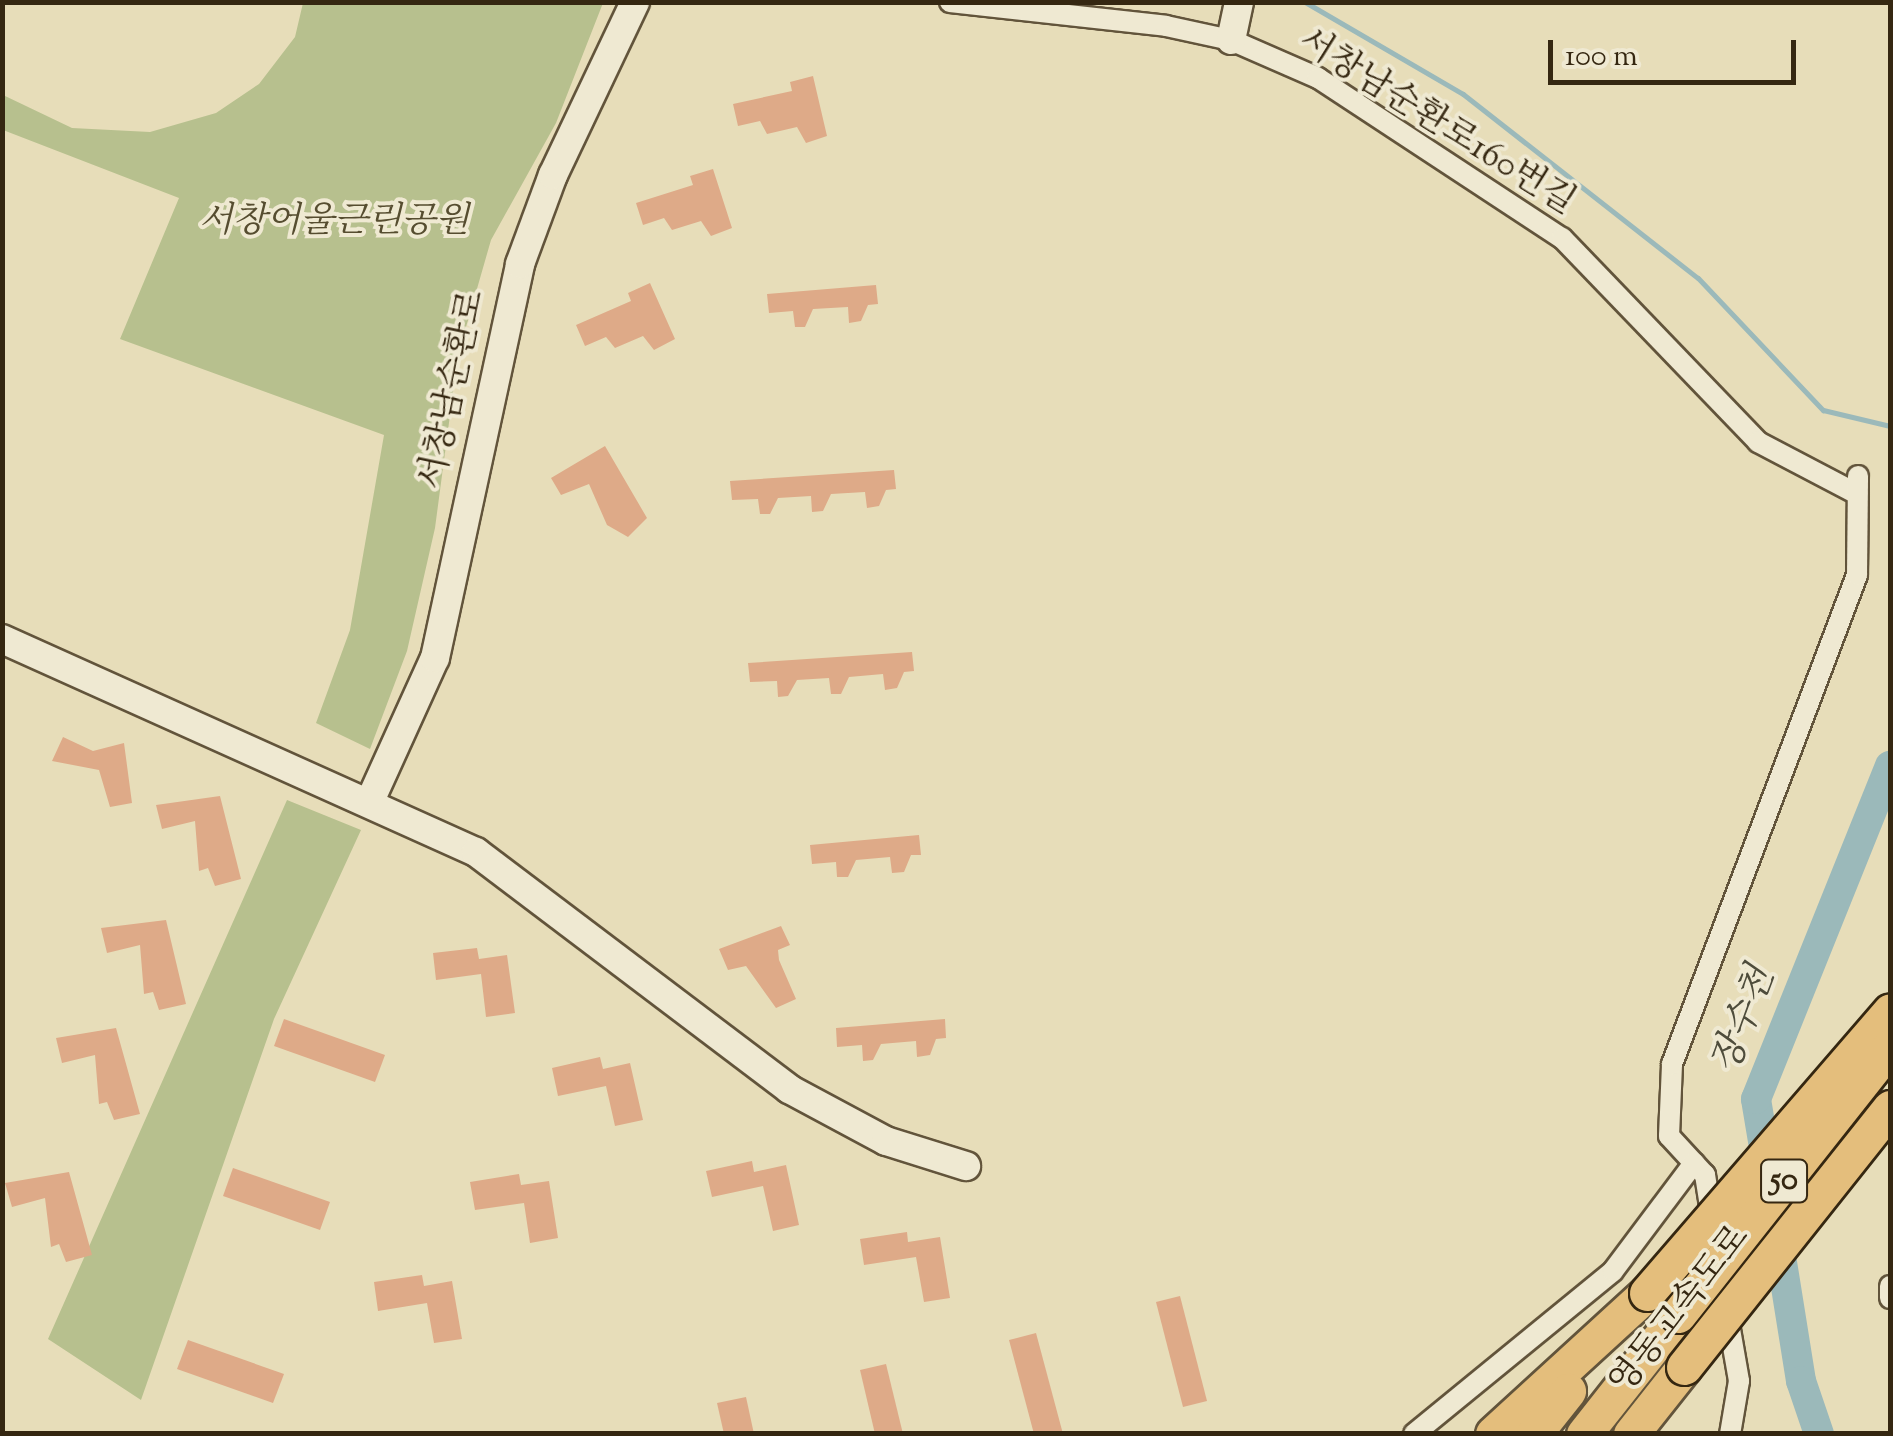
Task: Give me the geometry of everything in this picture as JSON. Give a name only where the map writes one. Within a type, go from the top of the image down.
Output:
[{"type":"highway","points":[[1534,1434],[1648,1294],[1890,1012]]},
{"type":"highway","name":"영동고속도로","points":[[1584,1434],[1890,1046]]},
{"type":"highway","name":"영동고속도로","points":[[1632,1434],[1890,1108]]},
{"type":"highway","points":[[1493,1434],[1648,1294]]},
{"type":"street","name":"서창남순환로","points":[[370,801],[435,658],[520,264],[553,175],[636,2]]},
{"type":"street","name":"서창남순환로160번길","points":[[950,2],[1118,18],[1235,21],[1562,238],[1758,442],[1858,485],[1858,575],[1672,1064],[1670,1136],[1694,1163]]},
{"type":"street","points":[[2,639],[370,801],[476,852],[567,914],[789,1088],[886,1142],[966,1166]]},
{"type":"street","points":[[1414,1434],[1613,1271],[1694,1163],[1705,1175],[1739,1380],[1730,1434]]},
{"type":"street","points":[[1890,1286],[1890,1298]]},
{"type":"green space","name":"서창어울근린공원","points":[[303,3],[603,3],[556,123],[491,240],[458,355],[435,528],[407,651],[370,749],[316,723],[350,630],[384,435],[120,339],[179,198],[3,130],[3,95],[72,128],[150,132],[216,113],[259,84],[295,37]]},
{"type":"green space","points":[[287,800],[361,830],[274,1019],[141,1400],[48,1339]]},
{"type":"building","points":[[813,76],[827,136],[806,143],[797,127],[767,134],[760,121],[738,126],[733,104],[792,91],[790,82]]},
{"type":"building","points":[[713,169],[732,228],[711,236],[701,221],[672,230],[664,218],[643,225],[636,203],[693,185],[690,176]]},
{"type":"building","points":[[650,283],[675,339],[654,350],[643,336],[615,348],[606,337],[585,346],[576,325],[631,301],[628,293]]},
{"type":"building","points":[[876,285],[878,304],[868,305],[861,321],[849,323],[848,307],[813,309],[805,327],[795,327],[793,311],[769,313],[767,294]]},
{"type":"building","points":[[605,446],[647,518],[628,537],[607,525],[589,484],[561,495],[551,478]]},
{"type":"building","points":[[894,470],[896,489],[886,490],[879,506],[867,508],[865,492],[831,494],[823,511],[812,512],[811,496],[778,498],[770,514],[760,514],[758,499],[732,500],[730,481]]},
{"type":"building","points":[[912,652],[914,671],[904,672],[897,688],[885,690],[883,674],[849,677],[841,694],[831,694],[829,678],[797,680],[788,696],[778,697],[777,681],[750,682],[748,663]]},
{"type":"building","points":[[63,737],[93,751],[124,743],[132,803],[110,807],[99,770],[52,761]]},
{"type":"building","points":[[220,796],[241,879],[215,886],[208,868],[199,871],[195,821],[162,829],[156,805]]},
{"type":"building","points":[[919,835],[921,855],[911,855],[904,872],[892,873],[890,857],[856,860],[848,877],[837,877],[836,862],[812,864],[810,845]]},
{"type":"building","points":[[166,920],[186,1004],[159,1010],[153,992],[144,994],[140,945],[107,953],[101,928]]},
{"type":"building","points":[[781,926],[790,945],[778,950],[779,960],[796,999],[776,1008],[746,966],[728,970],[719,949]]},
{"type":"building","points":[[477,948],[479,959],[507,955],[515,1013],[486,1017],[481,974],[436,980],[433,953]]},
{"type":"building","points":[[284,1019],[385,1055],[375,1082],[274,1046]]},
{"type":"building","points":[[945,1019],[946,1038],[936,1039],[930,1055],[917,1057],[916,1041],[881,1044],[873,1060],[863,1061],[862,1045],[837,1047],[836,1028]]},
{"type":"building","points":[[116,1028],[140,1114],[114,1120],[107,1102],[99,1104],[95,1055],[62,1063],[56,1038]]},
{"type":"building","points":[[600,1057],[603,1069],[630,1063],[643,1120],[615,1126],[606,1086],[558,1096],[552,1068]]},
{"type":"building","points":[[752,1161],[754,1172],[786,1165],[799,1225],[773,1231],[763,1186],[712,1197],[706,1171]]},
{"type":"building","points":[[233,1168],[330,1202],[320,1230],[223,1196]]},
{"type":"building","points":[[69,1172],[92,1255],[66,1262],[59,1244],[51,1247],[45,1198],[12,1207],[5,1183]]},
{"type":"building","points":[[519,1174],[521,1185],[549,1181],[558,1238],[530,1243],[524,1203],[475,1210],[470,1182]]},
{"type":"building","points":[[907,1232],[908,1242],[940,1237],[950,1298],[924,1302],[916,1257],[864,1265],[860,1239]]},
{"type":"building","points":[[422,1275],[424,1286],[452,1281],[462,1339],[434,1343],[427,1303],[378,1311],[374,1282]]},
{"type":"building","points":[[1180,1296],[1207,1401],[1183,1407],[1156,1302]]},
{"type":"building","points":[[1036,1333],[1063,1434],[1034,1434],[1009,1340]]},
{"type":"building","points":[[188,1340],[284,1374],[273,1403],[177,1369]]},
{"type":"building","points":[[886,1364],[903,1434],[875,1434],[860,1370]]},
{"type":"building","points":[[746,1397],[754,1434],[724,1434],[717,1403]]},
{"type":"waterway","points":[[1305,2],[1463,94],[1698,278],[1823,410],[1890,426]]},
{"type":"waterway","name":"장수천","points":[[1768,1171],[1756,1099],[1890,766]]},
{"type":"waterway","name":"장수천","points":[[1777,1231],[1801,1381],[1819,1434]]}]
